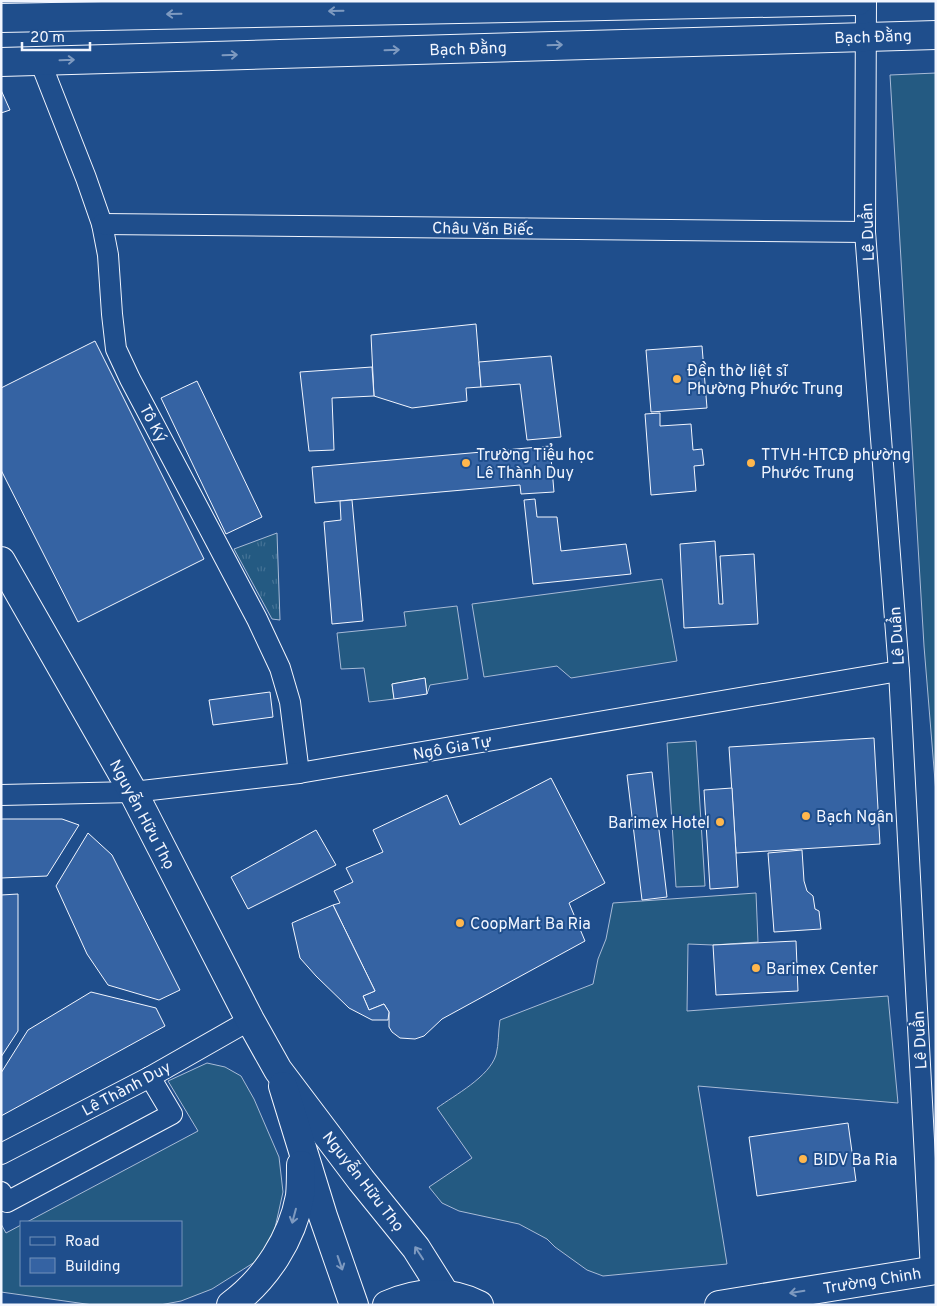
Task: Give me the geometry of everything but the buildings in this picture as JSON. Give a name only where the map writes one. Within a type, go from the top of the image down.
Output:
[{"type":"main road","points":[[1,18],[858,1]]},
{"type":"main road","points":[[111,15],[115,58]]},
{"type":"main road","name":"Bạch Đằng","points":[[1,62],[936,35]]},
{"type":"main road","name":"Nguyễn Hữu Thọ","points":[[1,561],[133,792],[250,1020],[278,1070],[361,1180],[416,1248],[445,1294]]},
{"type":"main road","name":"Nguyễn Hữu Thọ","points":[[278,1070],[302,1151],[354,1305]]},
{"type":"main road","points":[[231,1305],[243,1296],[272,1263],[291,1228],[300,1195],[302,1151]]},
{"type":"main road","name":"Trường Chinh","points":[[719,1305],[933,1270]]},
{"type":"main road","points":[[387,1305],[400,1299],[422,1294],[445,1294],[468,1299],[479,1305]]},
{"type":"street","name":"Lê Duẩn","points":[[866,1],[865,232],[927,1044],[933,1270]]},
{"type":"street","name":"Tô Ký","points":[[40,61],[102,224],[108,255],[116,349],[280,668],[290,702],[299,773]]},
{"type":"street","name":"Châu Văn Biếc","points":[[102,224],[865,232]]},
{"type":"street","name":"Ngô Gia Tự","points":[[1,795],[133,792],[299,773],[899,671]]},
{"type":"street","name":"Lê Thành Duy","points":[[1,1154],[150,1077],[250,1020]]},
{"type":"street","points":[[1,1192],[7,1202],[172,1114],[150,1077]]},
{"type":"green space","points":[[936,73],[936,793],[924,646],[890,75]]},
{"type":"green space","points":[[277,533],[280,620],[272,619],[234,549]]},
{"type":"green space","points":[[662,579],[677,661],[571,678],[557,666],[484,677],[472,604]]},
{"type":"green space","points":[[457,606],[468,679],[430,685],[427,694],[425,678],[392,684],[394,699],[369,702],[364,668],[341,669],[337,633],[406,626],[404,612]]},
{"type":"green space","points":[[696,741],[705,886],[676,887],[667,743]]},
{"type":"green space","points":[[756,893],[758,942],[713,945],[688,944],[687,1011],[888,996],[898,1103],[698,1086],[727,1264],[603,1276],[587,1270],[547,1239],[519,1224],[459,1211],[442,1203],[429,1187],[472,1158],[437,1108],[471,1085],[492,1063],[497,1051],[500,1020],[593,984],[598,959],[606,939],[613,903]]},
{"type":"green space","points":[[207,1063],[225,1067],[241,1076],[254,1099],[279,1157],[283,1192],[273,1237],[258,1260],[212,1289],[181,1301],[160,1305],[93,1305],[1,1292],[1,1224],[6,1233],[20,1226],[20,1286],[182,1286],[182,1221],[29,1221],[198,1131],[168,1081]]},
{"type":"place","name":"Đền thờ liệt sĩ Phường Phước Trung","points":[[677,379]]},
{"type":"place","name":"Trường Tiểu học Lê Thành Duy","points":[[466,463]]},
{"type":"place","name":"TTVH-HTCĐ phường Phước Trung","points":[[751,463]]},
{"type":"place","name":"Bạch Ngân","points":[[806,816]]},
{"type":"place","name":"Barimex Hotel","points":[[720,822]]},
{"type":"place","name":"CoopMart Ba Ria","points":[[460,923]]},
{"type":"place","name":"Barimex Center","points":[[756,968]]},
{"type":"place","name":"BIDV Ba Ria","points":[[803,1159]]}]
